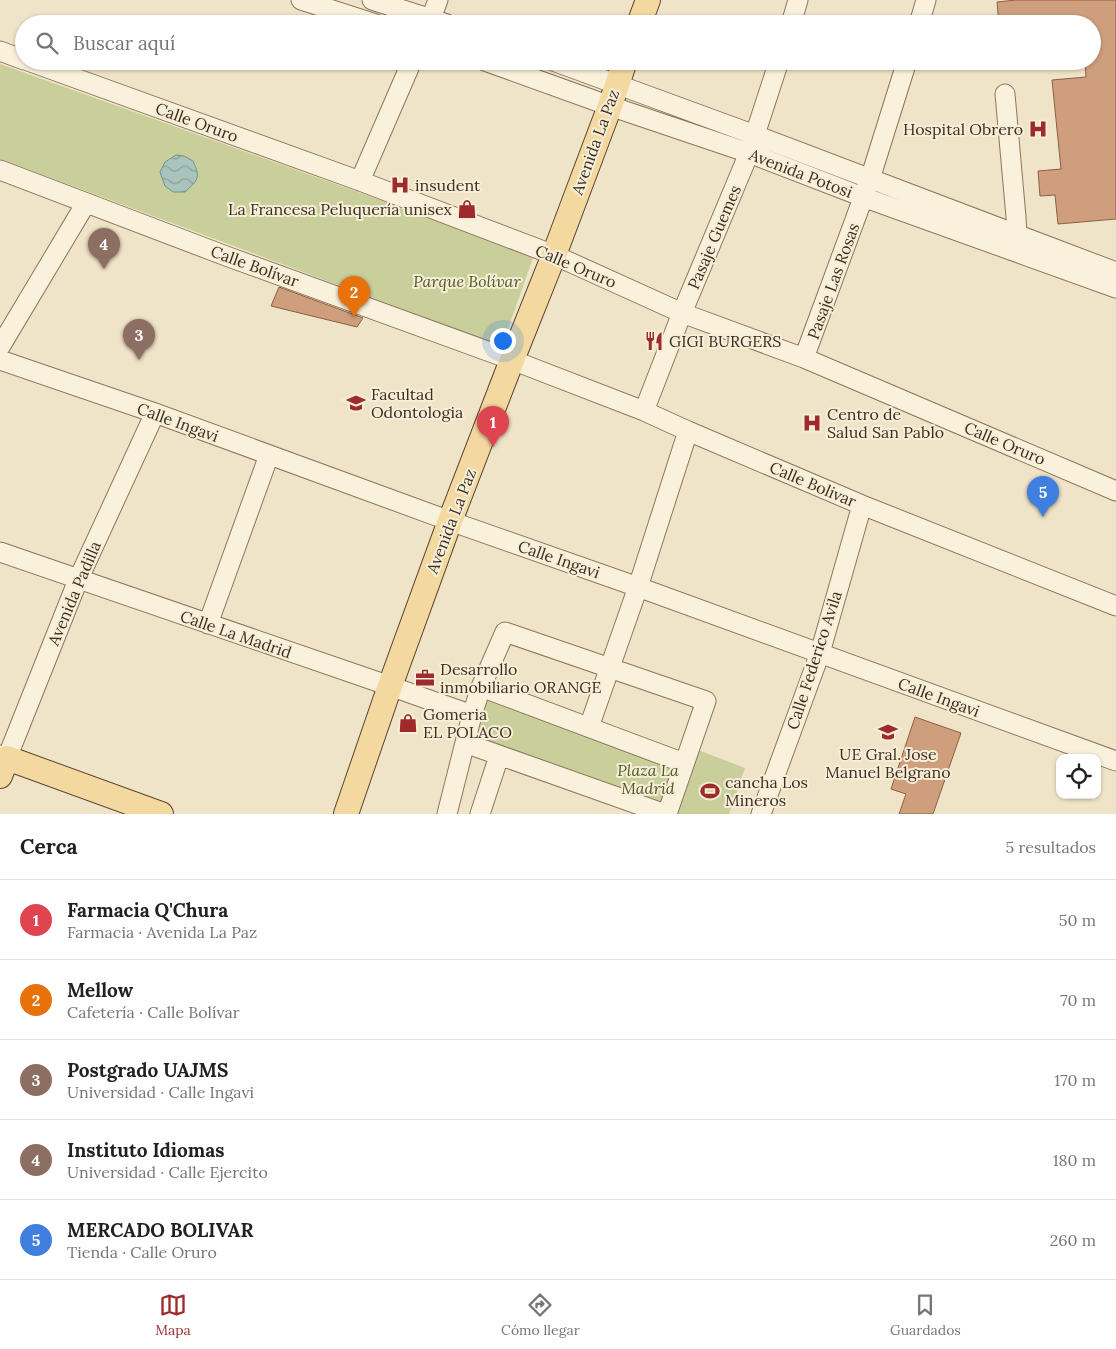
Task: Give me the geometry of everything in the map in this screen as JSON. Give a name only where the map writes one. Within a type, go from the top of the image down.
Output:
[{"type":"main road","points":[[642,15],[648,0]]},
{"type":"main road","name":"Avenida La Paz","points":[[346,814],[450,521],[554,254],[622,70]]},
{"type":"main road","points":[[2,763],[160,814]]},
{"type":"street","points":[[301,0],[348,15]]},
{"type":"street","points":[[372,0],[416,15]]},
{"type":"street","points":[[437,15],[438,0]]},
{"type":"street","points":[[793,15],[798,0]]},
{"type":"street","points":[[922,15],[926,0]]},
{"type":"street","points":[[0,51],[15,57]]},
{"type":"street","name":"Calle Oruro","points":[[53,70],[360,181],[554,254],[682,313],[804,358],[1116,490]]},
{"type":"street","points":[[360,181],[408,70]]},
{"type":"street","name":"Avenida Potosi","points":[[519,70],[756,135],[870,179],[1116,288]]},
{"type":"street","name":"Avenida Potosi","points":[[568,70],[613,95],[749,153],[863,197],[1116,272]]},
{"type":"street","name":"Pasaje Guemes","points":[[644,411],[682,313],[756,135],[776,70]]},
{"type":"street","name":"Pasaje Las Rosas","points":[[804,358],[870,179],[904,70]]},
{"type":"street","points":[[1004,94],[1015,243]]},
{"type":"street","name":"Calle Bolívar","points":[[0,170],[235,259],[512,360]]},
{"type":"street","points":[[0,347],[86,203]]},
{"type":"street","name":"Calle Ingavi","points":[[0,360],[155,413],[1116,761]]},
{"type":"street","name":"Calle Bolivar","points":[[512,360],[644,411],[862,505],[1116,606]]},
{"type":"street","name":"Avenida Padilla","points":[[2,763],[78,580],[155,413]]},
{"type":"street","points":[[589,727],[638,587],[688,431]]},
{"type":"street","points":[[208,624],[269,455]]},
{"type":"street","name":"Calle Federico Avila","points":[[761,814],[820,653],[862,505]]},
{"type":"street","name":"Calle La Madrid","points":[[0,552],[472,715]]},
{"type":"street","points":[[447,814],[472,715],[481,687],[505,632],[706,701],[666,814],[466,744]]},
{"type":"street","points":[[481,687],[684,763]]},
{"type":"street","points":[[480,814],[499,756]]},
{"type":"green space","name":"Parque Bolívar","points":[[0,64],[534,255],[502,346],[0,159]]},
{"type":"green space","name":"Plaza La Madrid","points":[[487,698],[681,765],[665,811],[477,740]]},
{"type":"green space","name":"cancha Los Mineros","points":[[698,750],[745,768],[729,814],[673,814]]},
{"type":"water","points":[[176,155],[184,156],[193,161],[197,171],[197,178],[185,192],[173,192],[165,186],[160,172],[165,162]]},
{"type":"building","points":[[1016,0],[1116,0],[1116,219],[1058,224],[1055,195],[1040,196],[1038,171],[1061,169],[1052,80],[1086,77],[1086,70],[1101,70],[1101,15],[998,15],[997,2]]},
{"type":"building","points":[[279,287],[363,318],[357,327],[271,306]]},
{"type":"building","points":[[915,717],[961,733],[933,814],[899,814],[906,794],[891,789]]},
{"type":"place","name":"Hospital Obrero","points":[[1038,129]]},
{"type":"place","name":"insudent","points":[[400,185]]},
{"type":"place","name":"La Francesa Peluquería unisex","points":[[467,209]]},
{"type":"place","name":"Instituto Idiomas","points":[[104,269]]},
{"type":"place","name":"Mellow","points":[[354,317]]},
{"type":"place","name":"GIGI BURGERS","points":[[654,341]]},
{"type":"place","name":"Postgrado UAJMS","points":[[139,360]]},
{"type":"place","name":"Facultad Odontologia","points":[[356,403]]},
{"type":"place","name":"Centro de Salud San Pablo","points":[[812,423]]},
{"type":"place","name":"Farmacia Q'Chura","points":[[493,447]]},
{"type":"place","name":"MERCADO BOLIVAR","points":[[1043,517]]},
{"type":"place","name":"Desarrollo inmobiliario ORANGE","points":[[425,678]]},
{"type":"place","name":"Gomeria EL POLACO","points":[[408,723]]},
{"type":"place","name":"UE Gral. Jose Manuel Belgrano","points":[[888,732]]},
{"type":"place","name":"cancha Los Mineros","points":[[710,791]]}]
